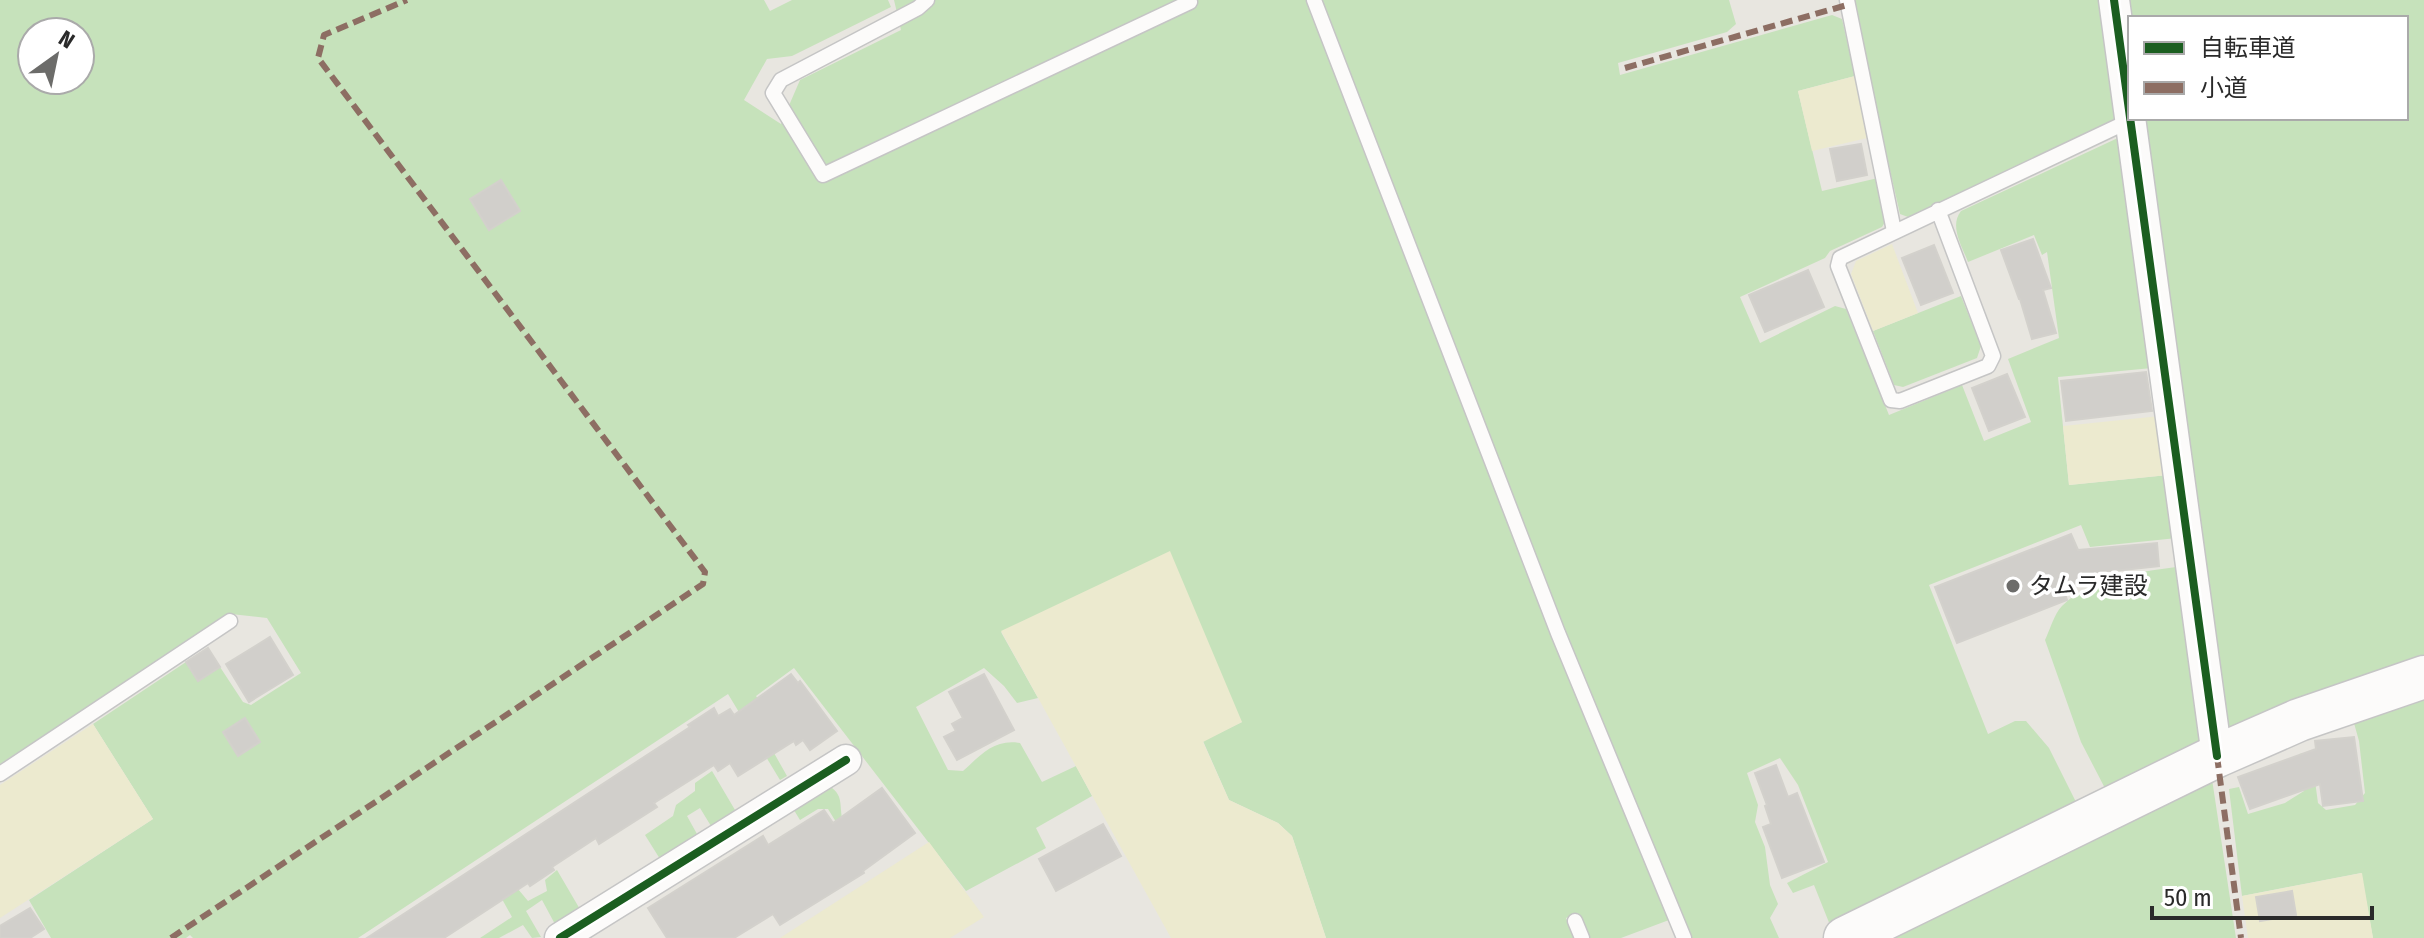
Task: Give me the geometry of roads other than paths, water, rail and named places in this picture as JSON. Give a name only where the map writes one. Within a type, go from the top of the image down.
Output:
[{"type":"street","points":[[2114,0],[2128,113]]},
{"type":"street","points":[[2129,121],[2217,756]]},
{"type":"street","points":[[1845,938],[2217,756],[2299,720],[2424,677]]},
{"type":"street","points":[[560,938],[846,760]]},
{"type":"lane","points":[[927,0],[918,8],[781,80],[773,93],[823,175],[1189,0]]},
{"type":"lane","points":[[1314,0],[1558,633],[1684,938]]},
{"type":"lane","points":[[1847,0],[1894,231]]},
{"type":"lane","points":[[1938,210],[1993,356],[1988,366],[1900,401],[1891,400],[1838,266],[1840,258],[1938,210],[2129,121]]},
{"type":"lane","points":[[0,774],[230,621]]},
{"type":"lane","points":[[1575,921],[1582,938]]},
{"type":"place","name":"タムラ建設","points":[[2013,586]]}]
